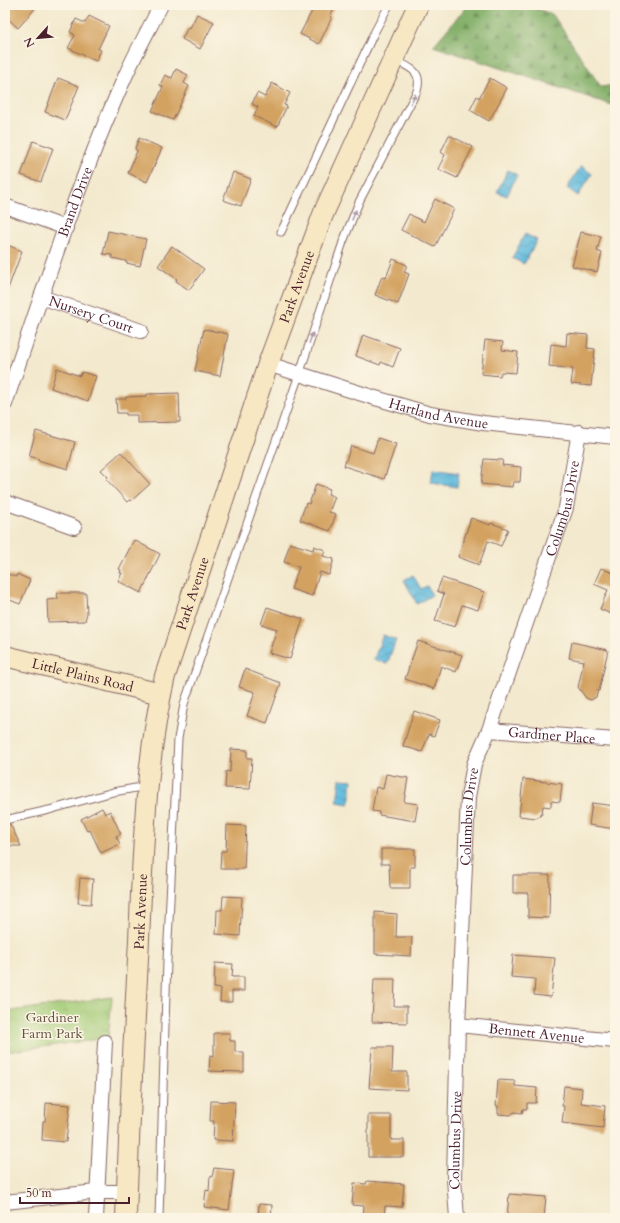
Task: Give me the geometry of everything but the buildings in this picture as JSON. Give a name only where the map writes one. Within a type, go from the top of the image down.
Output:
[{"type":"main road","name":"Park Avenue","points":[[126,1218],[147,786],[161,694],[167,669],[268,364],[324,212],[418,5]]},
{"type":"main road","name":"Little Plains Road","points":[[5,656],[161,694]]},
{"type":"street","name":"Brand Drive","points":[[5,404],[41,297],[87,170],[124,78],[161,5]]},
{"type":"street","points":[[5,206],[66,228]]},
{"type":"street","name":"Nursery Court","points":[[41,297],[142,331]]},
{"type":"street","name":"Hartland Avenue","points":[[268,364],[299,375],[430,414],[484,423],[615,437]]},
{"type":"street","name":"Columbus Drive","points":[[457,1218],[454,1178],[458,1025],[468,797],[474,764],[489,730],[566,508],[579,432]]},
{"type":"street","points":[[5,502],[74,527]]},
{"type":"street","name":"Gardiner Place","points":[[489,730],[615,740]]},
{"type":"street","name":"Bennett Avenue","points":[[458,1025],[615,1041]]},
{"type":"street","points":[[96,1218],[96,1192],[106,1042]]},
{"type":"street","points":[[5,1202],[96,1192],[127,1192]]},
{"type":"lane","points":[[281,232],[374,33],[389,5]]},
{"type":"lane","points":[[159,1218],[167,961],[178,738],[184,704],[299,375],[343,242],[359,202],[417,92],[419,84],[418,78],[412,69],[392,60]]},
{"type":"lane","points":[[5,820],[49,810],[113,792],[147,786]]},
{"type":"green space","points":[[468,5],[528,5],[553,15],[601,87],[615,85],[615,106],[433,46]]},
{"type":"green space","name":"Gardiner Farm Park","points":[[112,997],[108,1038],[5,1052],[5,1012]]},
{"type":"water","points":[[581,166],[592,174],[578,196],[567,188]]},
{"type":"water","points":[[508,170],[517,175],[507,196],[497,192]]},
{"type":"water","points":[[525,234],[537,240],[524,264],[512,258]]},
{"type":"water","points":[[433,469],[459,473],[457,487],[431,483]]},
{"type":"water","points":[[413,575],[421,589],[427,586],[432,595],[417,604],[404,580]]},
{"type":"water","points":[[383,635],[396,640],[387,664],[374,659]]},
{"type":"water","points":[[340,779],[352,780],[349,804],[337,802]]}]
